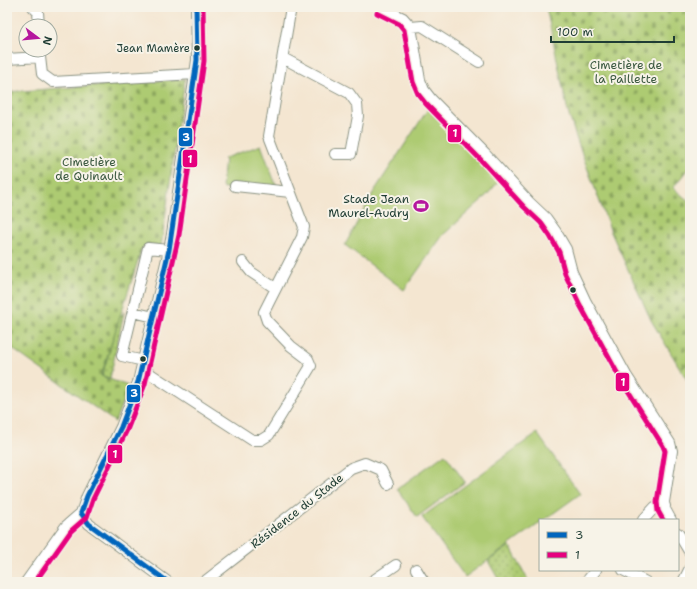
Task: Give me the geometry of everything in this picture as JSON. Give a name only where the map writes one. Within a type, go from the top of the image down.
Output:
[{"type":"street","points":[[33,7],[38,12],[38,18]]},
{"type":"street","points":[[26,582],[66,526],[81,513],[87,496],[122,427],[132,402],[143,366],[172,234],[197,54],[196,7]]},
{"type":"street","points":[[169,250],[148,248],[122,356],[143,366],[149,374],[252,440],[261,440],[269,435],[311,366],[308,359],[291,346],[267,321],[264,312],[302,237],[304,227],[269,136],[291,7]]},
{"type":"street","points":[[380,7],[403,18],[411,27],[420,80],[424,90],[529,202],[546,218],[566,249],[572,272],[586,302],[626,375],[670,442],[672,451],[665,509],[670,519]]},
{"type":"street","points":[[411,27],[422,26],[479,62]]},
{"type":"street","points":[[7,59],[18,57]]},
{"type":"street","points":[[41,58],[42,74],[53,82],[194,74]]},
{"type":"street","points":[[283,58],[349,93],[357,104],[358,116],[351,154],[335,154]]},
{"type":"street","points":[[235,186],[290,192]]},
{"type":"street","points":[[243,262],[250,272],[275,288]]},
{"type":"street","points":[[133,312],[154,318]]},
{"type":"street","name":"Résidence du Stade","points":[[204,582],[352,468],[365,463],[380,470],[388,484]]},
{"type":"street","points":[[644,519],[655,507],[665,506]]},
{"type":"street","points":[[81,513],[89,524],[168,582]]},
{"type":"street","points":[[679,535],[690,553]]},
{"type":"street","points":[[376,581],[396,565]]},
{"type":"street","points":[[683,582],[690,568]]},
{"type":"street","points":[[416,569],[424,582]]},
{"type":"street","points":[[586,582],[595,571]]},
{"type":"street","points":[[625,571],[646,582]]},
{"type":"green space","name":"Cimetière de la Paillette","points":[[546,7],[690,7],[690,166],[673,188],[690,202],[690,361],[681,370],[651,320],[611,232],[568,112]]},
{"type":"green space","name":"Cimetière de Quinault","points":[[185,79],[161,246],[147,244],[142,248],[101,376],[128,386],[115,422],[7,345],[7,92]]},
{"type":"green space","name":"Stade Jean Maurel-Audry","points":[[428,109],[501,179],[485,197],[443,235],[404,290],[345,245],[373,193]]},
{"type":"green space","points":[[261,145],[277,188],[231,183],[230,189],[222,187],[225,158]]},
{"type":"green space","points":[[124,312],[110,378],[102,376],[120,315],[123,315]]},
{"type":"green space","points":[[690,361],[690,385],[681,370]]},
{"type":"green space","points":[[537,433],[580,494],[545,519],[539,519],[539,524],[465,577],[422,517]]},
{"type":"green space","points":[[445,454],[465,482],[417,517],[397,489]]},
{"type":"green space","points":[[510,546],[529,582],[500,582],[488,561]]},
{"type":"transit line","name":"3","points":[[81,513],[87,496],[121,427],[138,382],[169,250],[197,60],[196,7]]},
{"type":"transit line","name":"1","points":[[35,582],[71,531],[87,517],[93,499],[127,430],[145,384],[179,235],[204,61],[203,7]]},
{"type":"transit line","name":"1","points":[[377,13],[399,24],[404,30],[413,82],[418,94],[524,207],[541,223],[550,236],[559,252],[565,274],[580,305],[620,378],[665,451],[657,502],[658,511],[662,519]]},
{"type":"transit line","name":"3","points":[[81,513],[89,524],[168,582]]},
{"type":"place","name":"Jean Mamère","points":[[197,48]]},
{"type":"place","name":"Stade Jean Maurel-Audry","points":[[421,206]]}]
